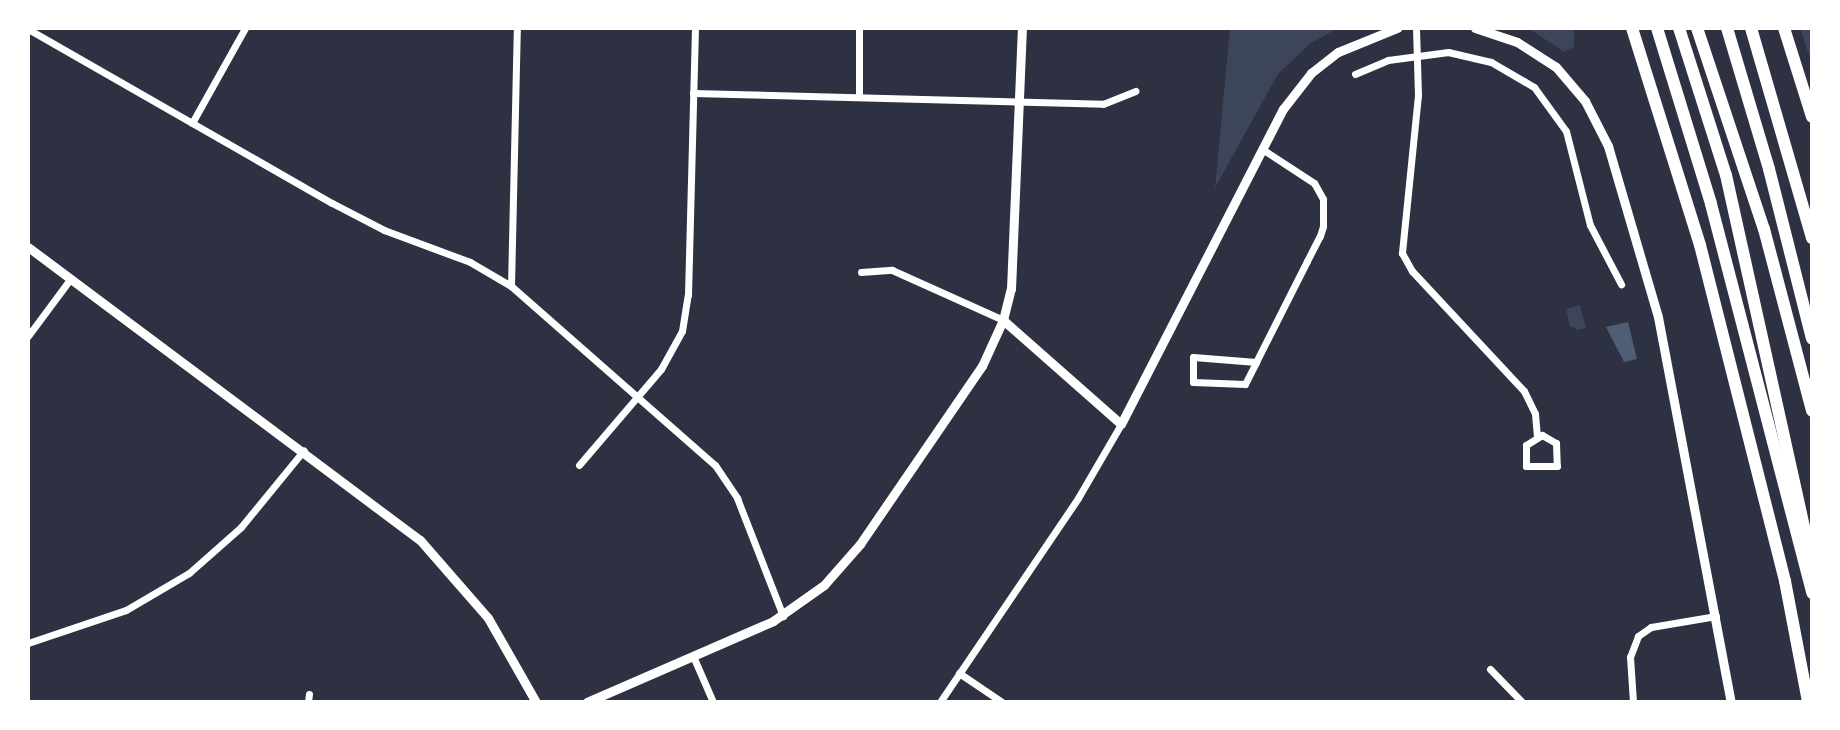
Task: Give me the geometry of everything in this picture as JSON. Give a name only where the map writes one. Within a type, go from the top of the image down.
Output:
[{"type":"highway","points":[[1625,28],[1654,89]]},
{"type":"highway","points":[[1632,28],[1654,89],[1767,508],[1808,702]]},
{"type":"highway","points":[[1657,28],[1712,204],[1812,593]]},
{"type":"highway","points":[[1679,28],[1726,175],[1812,564]]},
{"type":"highway","points":[[1697,28],[1764,229],[1812,411]]},
{"type":"highway","points":[[1727,28],[1773,181],[1812,339]]},
{"type":"highway","points":[[1752,28],[1812,238]]},
{"type":"highway","points":[[1784,28],[1812,117]]},
{"type":"street","points":[[192,123],[245,28]]},
{"type":"street","points":[[511,285],[517,28]]},
{"type":"street","points":[[579,464],[639,396],[673,351],[685,317],[695,28]]},
{"type":"street","points":[[859,28],[859,97]]},
{"type":"street","points":[[587,702],[783,616],[824,585],[860,544],[982,366],[1003,320],[1013,265],[1022,28]]},
{"type":"street","points":[[940,702],[1078,498],[1121,424],[1283,109],[1311,74],[1350,46],[1397,28]]},
{"type":"street","points":[[1416,28],[1418,94],[1402,253],[1412,271],[1524,391],[1535,414],[1537,435]]},
{"type":"street","points":[[1475,28],[1517,42],[1556,67],[1585,101],[1608,146],[1658,317],[1731,702]]},
{"type":"street","points":[[28,29],[384,230],[470,262],[511,285],[701,450],[726,479],[783,616]]},
{"type":"street","points":[[1355,74],[1418,53],[1448,52],[1491,62],[1514,73],[1548,100],[1573,150],[1590,225],[1621,284]]},
{"type":"street","points":[[694,93],[1103,104],[1136,91]]},
{"type":"street","points":[[1256,362],[1193,357],[1193,382],[1245,384],[1320,236],[1325,212],[1314,183],[1262,149]]},
{"type":"street","points":[[28,247],[385,511],[445,566],[488,618],[536,702]]},
{"type":"street","points":[[861,272],[892,270],[1003,320],[1121,424]]},
{"type":"street","points":[[28,337],[71,278]]},
{"type":"street","points":[[1537,435],[1556,443],[1557,466],[1526,466],[1526,445],[1537,435]]},
{"type":"street","points":[[28,643],[126,610],[189,573],[242,527],[304,450]]},
{"type":"street","points":[[1633,702],[1630,657],[1638,636],[1651,627],[1716,616]]},
{"type":"street","points":[[694,656],[713,702]]},
{"type":"street","points":[[1490,670],[1522,702]]},
{"type":"street","points":[[959,673],[1002,702]]},
{"type":"shaded area","points":[[1230,28],[1338,28],[1311,43],[1278,74],[1215,188]]},
{"type":"shaded area","points":[[1528,28],[1574,28],[1574,47],[1564,52]]},
{"type":"shaded area","points":[[1800,28],[1812,28],[1812,64]]},
{"type":"shaded area","points":[[1580,305],[1586,328],[1578,330],[1570,326],[1566,309]]},
{"type":"shaded area","points":[[1628,322],[1637,359],[1624,362],[1606,327]]}]
